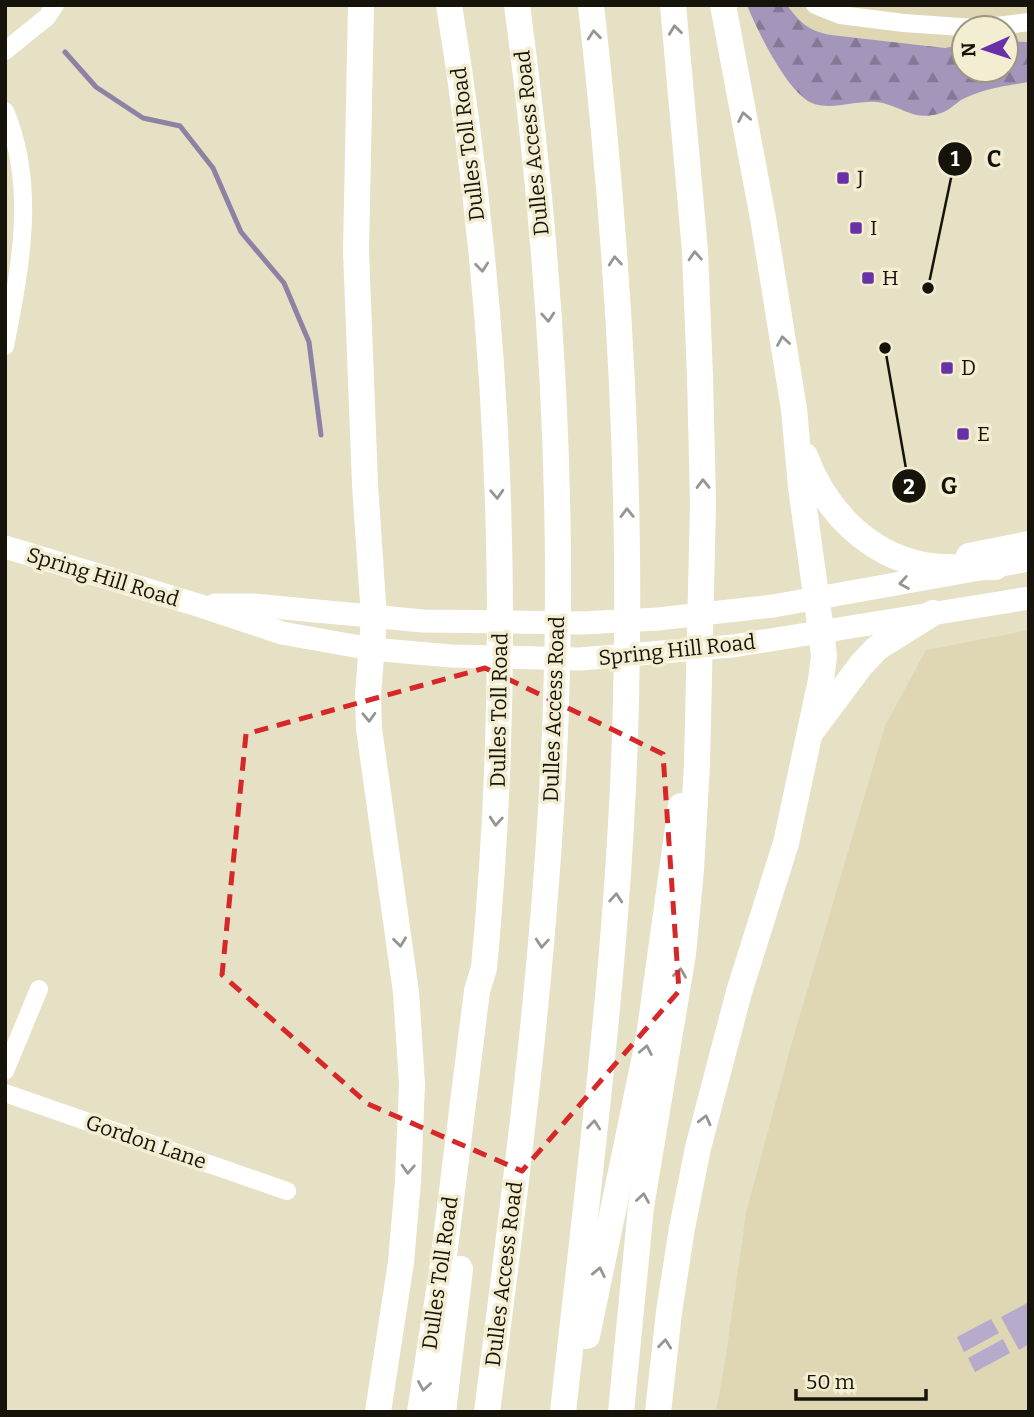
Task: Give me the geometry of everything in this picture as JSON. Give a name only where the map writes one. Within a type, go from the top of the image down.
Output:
[{"type":"highway","points":[[361,5],[356,251],[365,484],[374,618],[368,695],[369,729],[407,992],[412,1084],[401,1262],[378,1412]]},
{"type":"highway","name":"Dulles Toll Road","points":[[420,1412],[442,1271],[477,991],[484,968],[497,801],[501,704],[501,583],[486,309],[473,176],[449,5]]},
{"type":"highway","name":"Dulles Access Road","points":[[487,1412],[541,957],[556,704],[556,474],[550,343],[532,118],[517,5]]},
{"type":"highway","points":[[563,1412],[612,947],[626,701],[627,581],[620,319],[604,122],[591,5]]},
{"type":"highway","points":[[621,1409],[641,1208],[683,954],[694,825],[699,699],[702,443],[697,288],[687,145],[673,5]]},
{"type":"highway","points":[[658,1412],[669,1312],[698,1148],[739,992],[786,843],[822,668],[818,599],[801,487],[798,438],[763,218],[723,5]]},
{"type":"highway","points":[[798,438],[810,471],[836,513],[858,534],[909,561],[927,565],[995,567]]},
{"type":"highway","points":[[909,561],[955,559],[1029,544]]},
{"type":"highway","points":[[810,734],[861,665],[877,648],[933,613]]},
{"type":"highway","points":[[575,1412],[596,1287],[649,1037],[676,834],[699,699]]},
{"type":"highway","points":[[443,1412],[485,1036],[488,992],[484,968]]},
{"type":"main road","name":"Spring Hill Road","points":[[5,547],[282,633],[372,649],[465,656],[580,659],[733,646],[1028,598]]},
{"type":"main road","name":"Spring Hill Road","points":[[201,606],[253,605],[374,618],[437,621],[583,623],[716,613],[818,599],[1029,560]]},
{"type":"street","points":[[5,51],[47,17],[55,5]]},
{"type":"street","points":[[815,5],[840,15],[950,26]]},
{"type":"street","points":[[5,111],[17,151],[24,208],[23,239],[5,346]]},
{"type":"street","points":[[5,1071],[39,989]]},
{"type":"street","name":"Gordon Lane","points":[[5,1093],[287,1191]]},
{"type":"highlighted area","points":[[485,668],[663,754],[679,991],[522,1171],[368,1104],[222,975],[246,734]]},
{"type":"shaded area","points":[[762,5],[1029,5],[1029,42],[1020,42],[1020,14],[950,14],[950,47],[945,48],[815,32]]},
{"type":"shaded area","points":[[1029,630],[1029,1412],[716,1412],[746,1213],[790,1049],[885,726],[926,650]]},
{"type":"shaded area","points":[[1029,1302],[1029,1344],[1019,1350],[1001,1317]]},
{"type":"shaded area","points":[[991,1319],[999,1333],[964,1352],[957,1337]]},
{"type":"shaded area","points":[[1003,1339],[1010,1353],[975,1372],[968,1358]]},
{"type":"green space","points":[[747,5],[787,5],[806,25],[831,35],[950,47],[950,84],[1017,84],[977,93],[944,112],[929,116],[913,114],[877,102],[819,105],[802,97],[793,87],[765,44]]},
{"type":"green space","points":[[1020,42],[1029,42],[1029,82],[1020,84]]},
{"type":"waterway","points":[[65,52],[96,87],[143,118],[180,126],[213,168],[241,232],[284,283],[309,342],[321,435]]},
{"type":"place","name":"J","points":[[843,178]]},
{"type":"place","name":"I","points":[[856,228]]},
{"type":"place","name":"H","points":[[868,278]]},
{"type":"place","name":"C","points":[[928,288]]},
{"type":"place","name":"G","points":[[885,348]]},
{"type":"place","name":"D","points":[[947,368]]},
{"type":"place","name":"E","points":[[963,434]]}]
